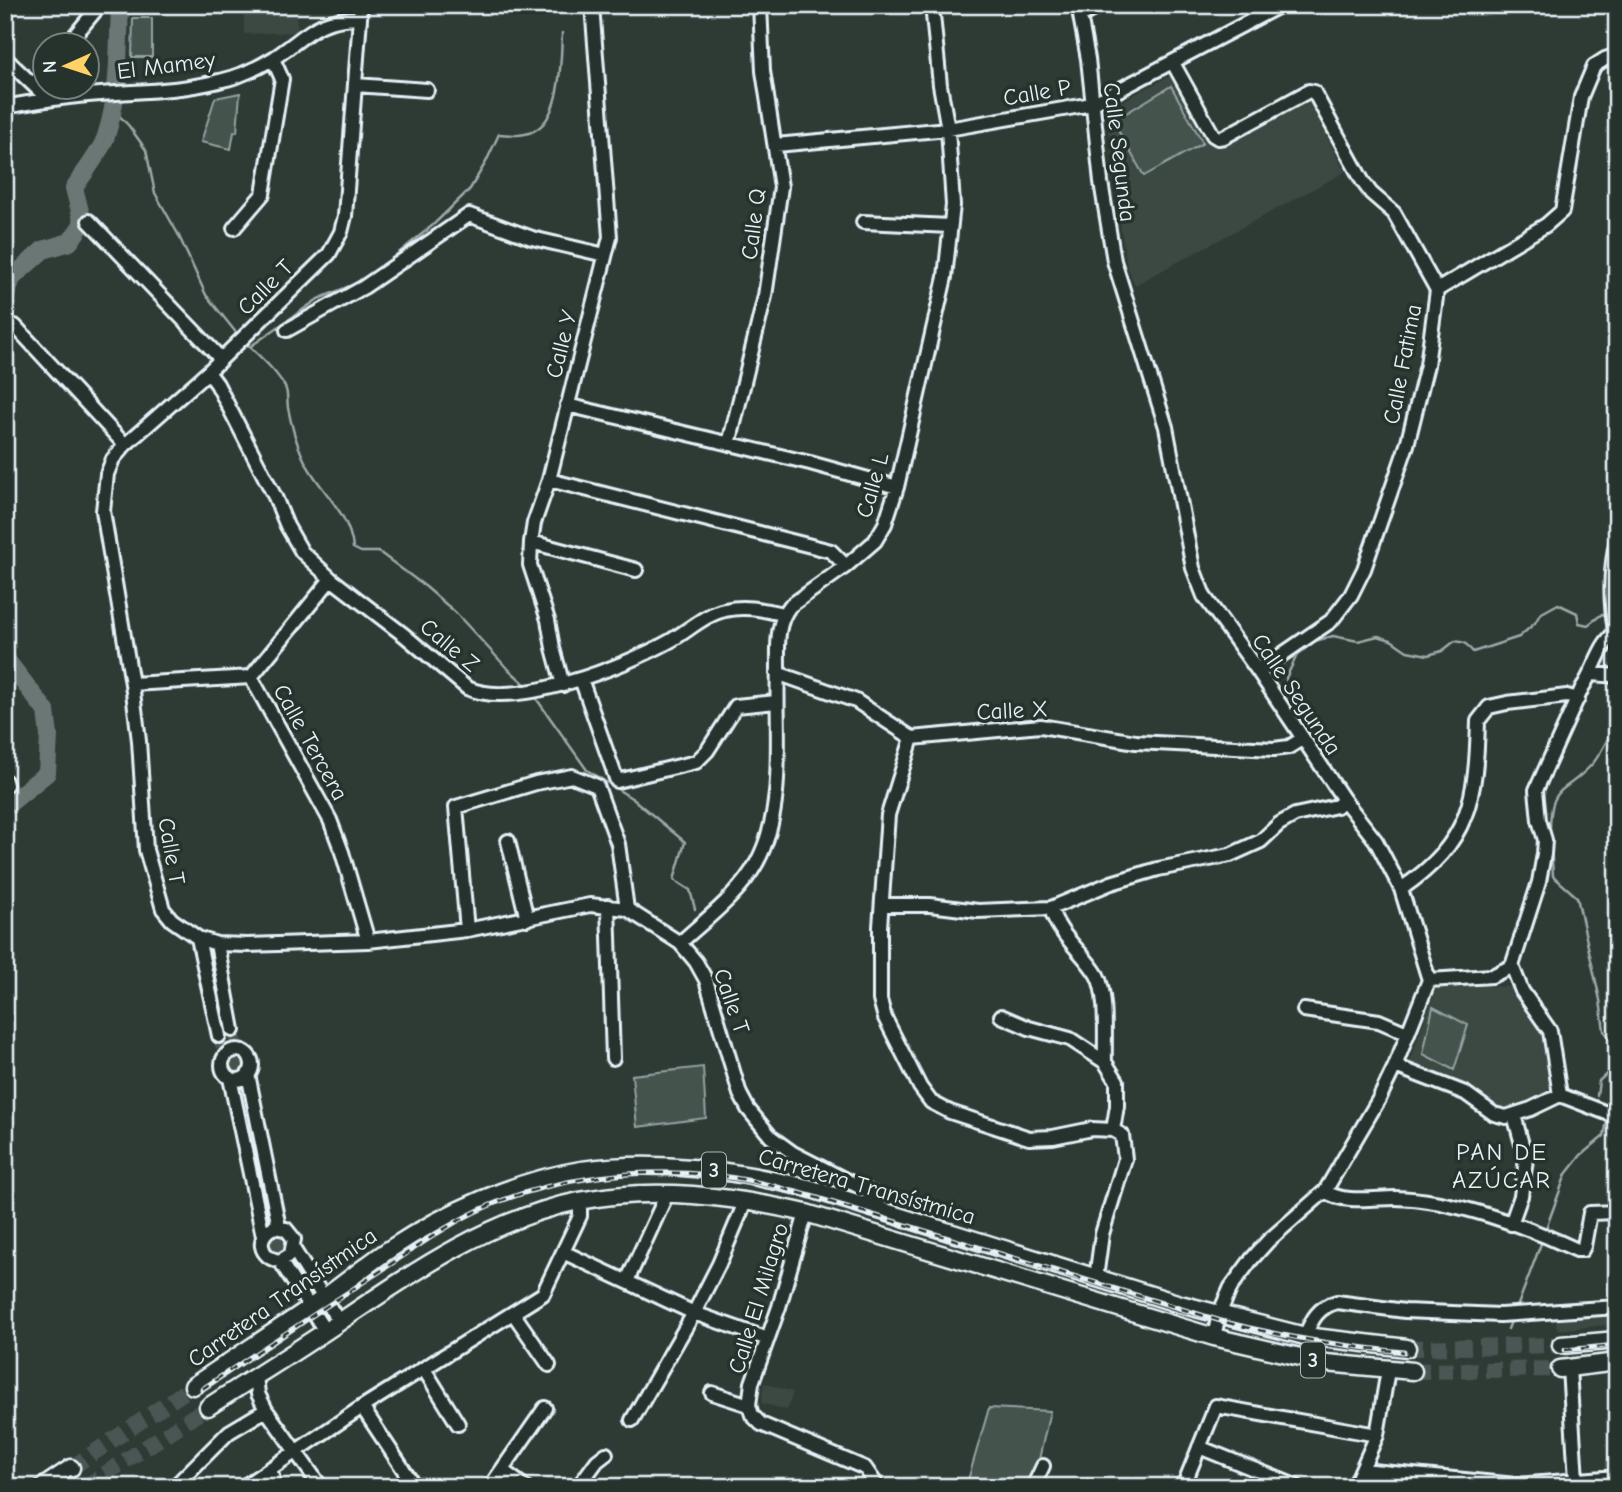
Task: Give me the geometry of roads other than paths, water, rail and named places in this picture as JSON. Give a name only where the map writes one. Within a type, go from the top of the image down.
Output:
[{"type":"main road","name":"Carretera Transístmica","points":[[194,1386],[391,1249],[461,1209],[507,1191],[579,1171],[610,1167],[654,1166],[744,1174],[808,1188],[1219,1314],[1305,1336],[1407,1348]]},
{"type":"main road","name":"Carretera Transístmica","points":[[208,1407],[461,1244],[525,1215],[580,1201],[640,1194],[708,1195],[806,1213],[1214,1336],[1326,1363],[1413,1371]]},
{"type":"main road","points":[[1561,1345],[1617,1340]]},
{"type":"main road","points":[[1565,1368],[1617,1362]]},
{"type":"main road","points":[[43,1487],[71,1468]]},
{"type":"street","points":[[78,32],[100,5]]},
{"type":"street","name":"Calle Y","points":[[563,685],[548,620],[530,565],[534,523],[549,480],[610,237],[592,5]]},
{"type":"street","name":"Calle Q","points":[[729,444],[765,296],[781,187],[763,71],[760,5]]},
{"type":"street","name":"Calle L","points":[[783,614],[790,606],[846,566],[880,533],[897,487],[945,277],[953,205],[948,129],[940,85],[932,5]]},
{"type":"street","points":[[1079,11],[1102,5]]},
{"type":"street","name":"Calle P","points":[[776,145],[948,129],[1092,104],[1281,5]]},
{"type":"street","name":"El Mamey","points":[[102,93],[183,88],[219,81],[273,59],[322,23],[360,11]]},
{"type":"street","name":"Calle T","points":[[360,11],[345,216],[341,232],[329,254],[208,372],[125,444],[113,459],[107,474],[103,511],[132,684],[139,741],[146,850],[163,909],[198,938],[217,944],[368,942],[467,930],[590,905],[627,909],[680,943],[696,961],[706,980],[738,1086],[748,1110],[771,1137],[793,1153],[877,1196],[878,1210]]},
{"type":"street","name":"Calle Segunda","points":[[1079,11],[1088,59],[1114,261],[1166,427],[1193,568],[1205,596],[1344,800],[1376,841],[1401,889],[1429,980]]},
{"type":"street","name":"Calle Fatima","points":[[1258,671],[1331,621],[1351,596],[1364,569],[1407,445],[1427,365],[1437,290],[1546,225],[1562,211],[1581,97],[1594,66],[1617,55]]},
{"type":"street","points":[[5,58],[32,82]]},
{"type":"street","points":[[234,229],[263,194],[282,79],[273,59]]},
{"type":"street","points":[[1173,63],[1213,135],[1218,138],[1309,91],[1314,92],[1363,182],[1371,193],[1394,213],[1437,290]]},
{"type":"street","points":[[355,85],[427,90]]},
{"type":"street","name":"El Mamey","points":[[5,107],[32,102]]},
{"type":"street","points":[[287,330],[364,287],[469,215],[532,238],[605,255]]},
{"type":"street","points":[[89,221],[221,359]]},
{"type":"street","points":[[863,222],[950,226]]},
{"type":"street","points":[[15,326],[125,444]]},
{"type":"street","name":"Calle Z","points":[[208,372],[217,384],[269,486],[286,526],[302,552],[331,579],[467,688],[477,693],[500,695],[563,685],[581,679],[668,642],[726,609],[755,608],[783,614]]},
{"type":"street","points":[[567,405],[897,487]]},
{"type":"street","points":[[549,480],[831,551],[846,566]]},
{"type":"street","points":[[1560,1095],[1550,1031],[1522,991],[1512,966],[1539,882],[1544,854],[1545,840],[1539,820],[1536,790],[1614,623],[1613,558],[1617,539]]},
{"type":"street","points":[[531,542],[636,570]]},
{"type":"street","points":[[251,677],[331,579]]},
{"type":"street","points":[[680,943],[749,876],[767,837],[776,799],[777,673],[779,626],[783,614]]},
{"type":"street","points":[[777,673],[856,701],[912,738],[888,816],[880,927],[880,1000],[885,1018],[920,1087],[931,1102],[950,1112],[1029,1138],[1053,1137],[1092,1129],[1113,1129],[1122,1135],[1125,1159],[1102,1234],[1096,1278]]},
{"type":"street","points":[[1592,674],[1617,676]]},
{"type":"street","name":"Calle Tercera","points":[[132,684],[251,677],[330,820],[368,942]]},
{"type":"street","points":[[581,679],[617,780],[696,762],[707,751],[736,706],[776,702]]},
{"type":"street","points":[[1401,889],[1451,845],[1465,821],[1476,784],[1478,721],[1482,713],[1489,707],[1507,703],[1567,696],[1578,699]]},
{"type":"street","name":"Calle X","points":[[912,738],[1041,726],[1136,742],[1233,747],[1274,749],[1289,747],[1302,739]]},
{"type":"street","points":[[467,930],[456,807],[537,783],[572,776],[597,786],[618,844],[627,909]]},
{"type":"street","points":[[882,905],[930,905],[978,911],[1051,908],[1158,869],[1230,855],[1261,841],[1279,824],[1295,815],[1337,806],[1344,800]]},
{"type":"street","points":[[508,841],[527,919]]},
{"type":"street","points":[[608,906],[612,1058]]},
{"type":"street","points":[[1051,908],[1054,921],[1099,978],[1105,1062]]},
{"type":"street","points":[[198,938],[219,1036]]},
{"type":"street","points":[[217,944],[233,1030]]},
{"type":"street","points":[[1214,1336],[1230,1287],[1268,1241],[1325,1191],[1379,1099],[1429,980],[1492,976],[1512,966]]},
{"type":"street","points":[[207,985],[224,982]]},
{"type":"street","points":[[1304,1010],[1379,1021],[1407,1032]]},
{"type":"street","points":[[1001,1016],[1028,1028],[1070,1039],[1105,1062],[1117,1081],[1117,1107],[1113,1129]]},
{"type":"street","points":[[263,1236],[230,1078],[222,1067],[223,1055],[241,1048],[251,1064],[248,1074],[279,1227]]},
{"type":"street","points":[[1395,1066],[1465,1093],[1494,1114],[1506,1117],[1560,1095],[1617,1117]]},
{"type":"street","points":[[230,1078],[240,1079],[248,1074]]},
{"type":"street","points":[[1511,1224],[1521,1196],[1526,1159],[1514,1115]]},
{"type":"street","points":[[1325,1191],[1340,1197],[1402,1198],[1474,1211],[1544,1234],[1577,1250],[1582,1250],[1590,1213],[1617,1212]]},
{"type":"street","points":[[627,1282],[667,1194]]},
{"type":"street","points":[[632,1420],[694,1313],[719,1264],[746,1200]]},
{"type":"street","points":[[243,1487],[362,1407],[543,1294],[580,1216],[580,1201]]},
{"type":"street","name":"Calle El Milagro","points":[[806,1213],[779,1307],[752,1383],[749,1405],[752,1415],[761,1424],[865,1468],[878,1487]]},
{"type":"street","points":[[294,1250],[280,1261],[270,1259],[263,1252],[261,1241],[270,1229],[279,1227],[292,1234],[294,1250],[325,1297],[332,1326]]},
{"type":"street","points":[[563,1251],[694,1313],[768,1339]]},
{"type":"street","points":[[280,1261],[311,1307],[332,1326]]},
{"type":"street","points":[[1305,1336],[1317,1313],[1327,1305],[1337,1302],[1405,1311],[1500,1315],[1617,1307]]},
{"type":"street","points":[[513,1313],[549,1365]]},
{"type":"street","points":[[1565,1368],[1576,1480]]},
{"type":"street","points":[[424,1369],[458,1424]]},
{"type":"street","points":[[1354,1487],[1377,1435],[1388,1370]]},
{"type":"street","points":[[256,1376],[258,1394],[266,1410],[321,1487]]},
{"type":"street","points":[[712,1393],[749,1405]]},
{"type":"street","points":[[1183,1487],[1216,1406],[1377,1435]]},
{"type":"street","points":[[362,1407],[415,1487]]},
{"type":"street","points":[[490,1487],[545,1408]]},
{"type":"street","points":[[174,1487],[229,1432],[266,1410]]},
{"type":"street","points":[[1199,1447],[1298,1487]]},
{"type":"street","points":[[578,1487],[597,1461],[606,1454]]},
{"type":"street","points":[[1033,1487],[1043,1466]]},
{"type":"street","points":[[270,1469],[275,1487]]},
{"type":"street","points":[[502,1470],[525,1487]]},
{"type":"street","points":[[1362,1470],[1464,1484],[1516,1485],[1617,1478]]},
{"type":"waterway","points":[[5,298],[12,278],[43,250],[70,242],[83,223],[74,188],[100,149],[111,120],[118,71],[120,5]]},
{"type":"waterway","points":[[374,273],[433,225],[470,189],[499,134],[528,133],[545,122],[558,85],[562,33]]},
{"type":"waterway","points":[[113,109],[146,150],[155,193],[178,234],[206,295],[238,335]]},
{"type":"waterway","points":[[251,346],[318,299],[362,281]]},
{"type":"waterway","points":[[245,342],[272,369],[285,387],[292,426],[302,455],[339,510],[353,548],[361,552],[379,552],[426,587],[455,612],[527,686]]},
{"type":"waterway","points":[[1290,698],[1286,678],[1297,655],[1315,641],[1333,636],[1358,641],[1378,636],[1391,640],[1407,651],[1428,655],[1442,651],[1455,641],[1465,643],[1473,652],[1519,637],[1535,623],[1540,614],[1558,604],[1577,613],[1579,623],[1588,625],[1602,614],[1608,616]]},
{"type":"waterway","points":[[5,658],[46,711],[49,736],[47,773],[5,807]]},
{"type":"waterway","points":[[533,694],[587,770],[633,799],[685,842],[674,880],[690,890],[695,909]]},
{"type":"waterway","points":[[1550,837],[1550,819],[1556,797],[1594,762],[1617,724]]},
{"type":"waterway","points":[[1551,844],[1553,876],[1577,897],[1600,1000],[1604,1031],[1617,1046]]},
{"type":"waterway","points":[[1597,1096],[1599,1081],[1617,1064]]},
{"type":"waterway","points":[[1545,1231],[1566,1174],[1581,1155],[1604,1136],[1607,1121]]},
{"type":"waterway","points":[[1516,1310],[1542,1241]]},
{"type":"waterway","points":[[1508,1329],[1512,1319]]},
{"type":"tunnel","points":[[233,1030],[237,1043]]},
{"type":"tunnel","points":[[219,1036],[223,1052]]},
{"type":"tunnel","points":[[1407,1348],[1561,1345]]},
{"type":"tunnel","points":[[1413,1371],[1560,1369]]},
{"type":"tunnel","points":[[71,1468],[193,1386]]},
{"type":"tunnel","points":[[85,1487],[208,1407]]},
{"type":"railway","points":[[202,1389],[432,1236],[474,1212],[542,1188],[598,1177],[655,1173],[712,1175],[762,1183],[1221,1321],[1312,1340],[1404,1352]]},
{"type":"railway","points":[[1565,1350],[1617,1345]]},
{"type":"railway","points":[[58,1487],[70,1478]]},
{"type":"district","name":"PAN DE AZÚCAR","points":[[1502,1166]]}]
